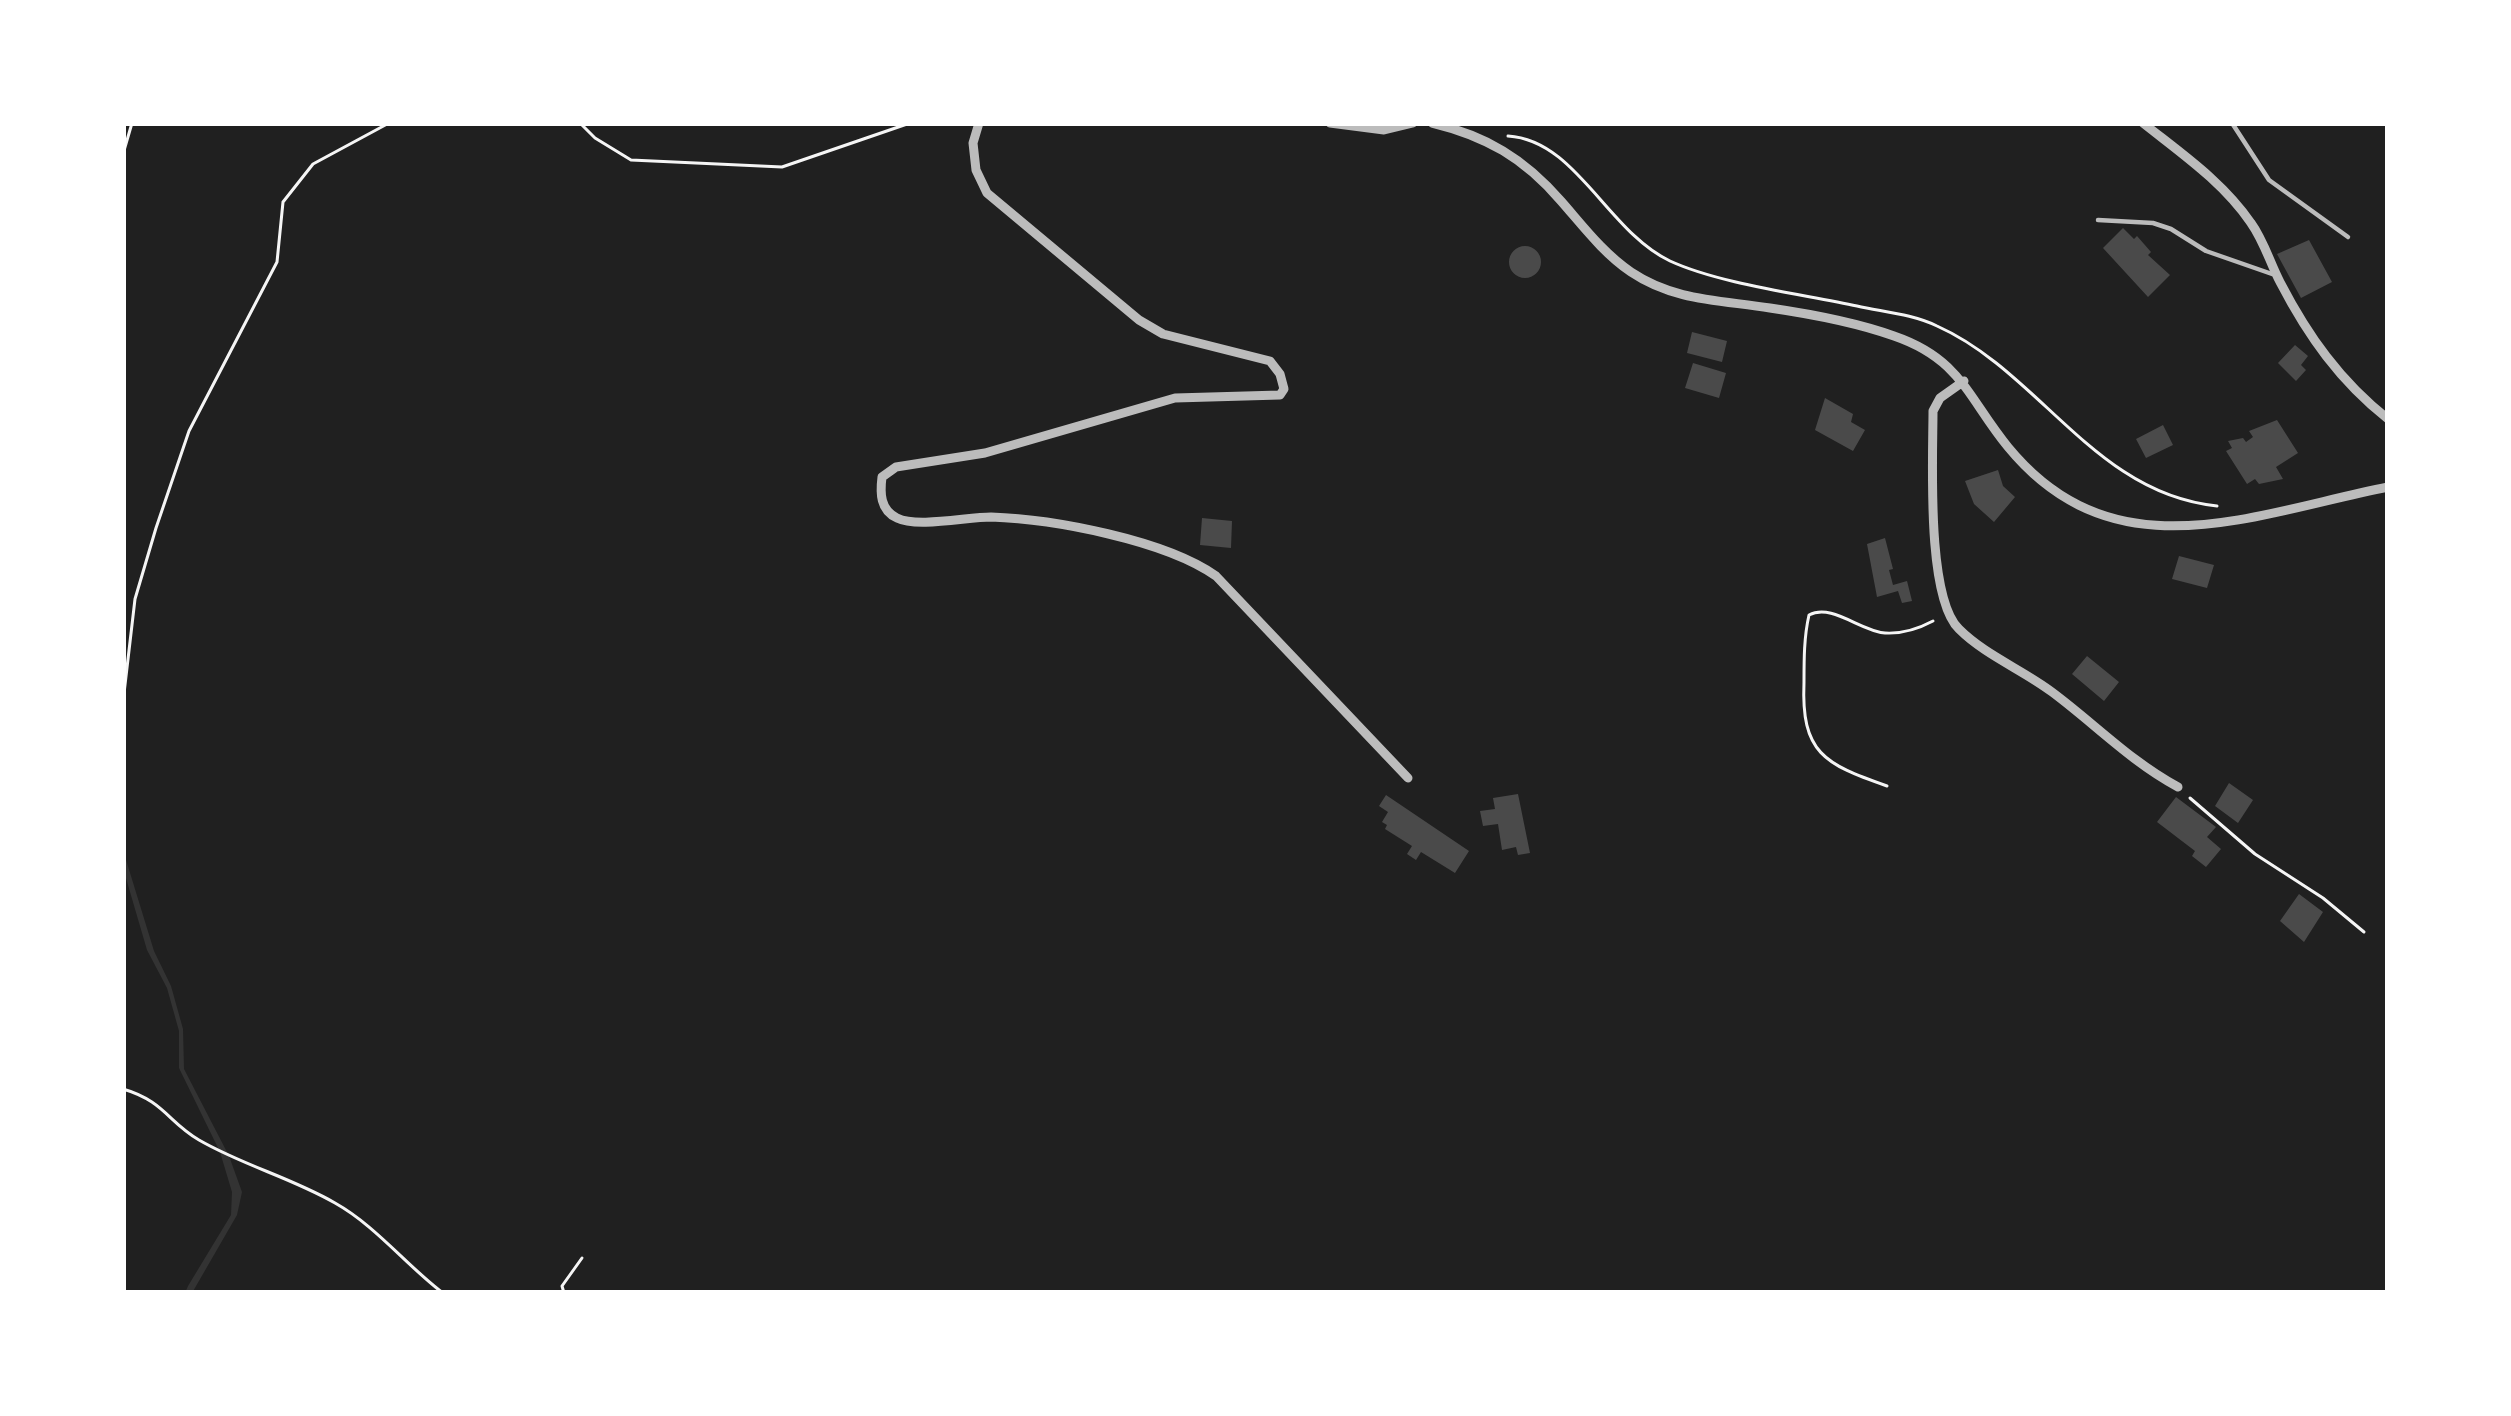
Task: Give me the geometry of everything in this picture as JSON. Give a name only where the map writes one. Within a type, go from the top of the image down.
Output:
[{"type":"street","points":[[979,123],[973,142],[976,170],[987,193],[1007,214],[1139,320],[1162,334],[1270,361],[1284,389],[1280,395],[1175,398],[985,453],[896,467],[882,477],[884,507],[897,518],[914,520],[992,517],[1034,522],[1125,538],[1197,562],[1216,576],[1408,778]]},
{"type":"street","points":[[1330,123],[1384,130],[1413,123]]},
{"type":"street","points":[[1432,123],[1476,134],[1522,164],[1610,257],[1661,289],[1694,300],[1773,308],[1894,336],[1923,348],[1964,381],[2008,447],[2033,474],[2081,507],[2124,523],[2169,528],[2215,525],[2388,487]]},
{"type":"street","points":[[2143,123],[2237,204],[2256,230],[2320,351],[2388,419]]},
{"type":"street","points":[[1964,381],[1940,398],[1934,411],[1938,576],[1957,628],[2053,692],[2129,758],[2178,787]]},
{"type":"lane","points":[[2232,123],[2269,180],[2348,237]]},
{"type":"lane","points":[[2098,220],[2153,223],[2206,251],[2277,276]]},
{"type":"path","points":[[123,154],[132,123]]},
{"type":"path","points":[[123,702],[135,599],[156,528],[189,431],[277,262],[283,202],[313,164],[389,123]]},
{"type":"path","points":[[580,123],[595,139],[631,160],[782,167],[910,123]]},
{"type":"path","points":[[1540,142],[1570,166],[1628,231],[1671,261],[1937,326],[1998,368],[2090,447],[2159,494],[2216,506]]},
{"type":"path","points":[[1887,786],[1841,770],[1816,751],[1808,736],[1803,692],[1809,616],[1825,610],[1880,633],[1898,632],[1934,621],[1946,606]]},
{"type":"path","points":[[2178,787],[2255,854],[2323,898],[2364,932]]},
{"type":"path","points":[[123,1089],[162,1106],[191,1135],[224,1155],[334,1202],[443,1293]]},
{"type":"path","points":[[564,1293],[562,1286],[582,1258]]},
{"type":"shaded area","points":[[123,123],[2388,123],[2388,1293],[123,1293]]},
{"type":"shaded area","points":[[123,850],[183,1029],[184,1069],[242,1192],[237,1215],[192,1293],[185,1293],[231,1215],[232,1192],[220,1152],[179,1068],[179,1031],[167,988],[147,950],[123,868]]},
{"type":"building","points":[[2123,228],[2134,239],[2137,236],[2151,252],[2148,255],[2170,275],[2148,297],[2103,248]]},
{"type":"building","points":[[2309,240],[2332,282],[2301,298],[2277,254]]},
{"type":"building","points":[[1525,246],[1536,251],[1541,262],[1536,273],[1525,278],[1514,273],[1509,262],[1514,251]]},
{"type":"building","points":[[1692,332],[1727,341],[1722,362],[1687,353]]},
{"type":"building","points":[[2295,345],[2308,356],[2301,365],[2306,370],[2296,381],[2278,363]]},
{"type":"building","points":[[1693,363],[1726,373],[1719,398],[1685,388]]},
{"type":"building","points":[[1825,398],[1853,414],[1851,422],[1865,430],[1853,451],[1815,430]]},
{"type":"building","points":[[2277,420],[2298,453],[2276,467],[2283,479],[2259,484],[2255,479],[2247,484],[2226,451],[2232,448],[2228,441],[2243,438],[2246,442],[2253,437],[2249,431]]},
{"type":"building","points":[[2163,425],[2173,445],[2146,458],[2136,439]]},
{"type":"building","points":[[1998,470],[2003,486],[2015,497],[1994,522],[1974,504],[1965,481]]},
{"type":"building","points":[[1202,518],[1232,521],[1231,548],[1200,545]]},
{"type":"building","points":[[1885,538],[1893,585],[1907,581],[1912,601],[1902,603],[1898,591],[1877,597],[1867,544]]},
{"type":"building","points":[[2179,556],[2214,565],[2207,588],[2172,579]]},
{"type":"building","points":[[2087,656],[2119,682],[2104,701],[2072,674]]},
{"type":"building","points":[[2229,783],[2253,800],[2238,823],[2215,806]]},
{"type":"building","points":[[1518,794],[1530,853],[1518,855],[1516,847],[1502,850],[1498,824],[1483,826],[1480,811],[1495,809],[1493,798]]},
{"type":"building","points":[[1386,795],[1469,851],[1455,873],[1421,852],[1416,860],[1407,854],[1412,846],[1382,822],[1388,812],[1379,806]]},
{"type":"building","points":[[2176,797],[2216,827],[2207,837],[2221,849],[2206,867],[2192,856],[2195,851],[2157,822]]},
{"type":"building","points":[[2299,894],[2323,912],[2304,942],[2280,921]]}]
